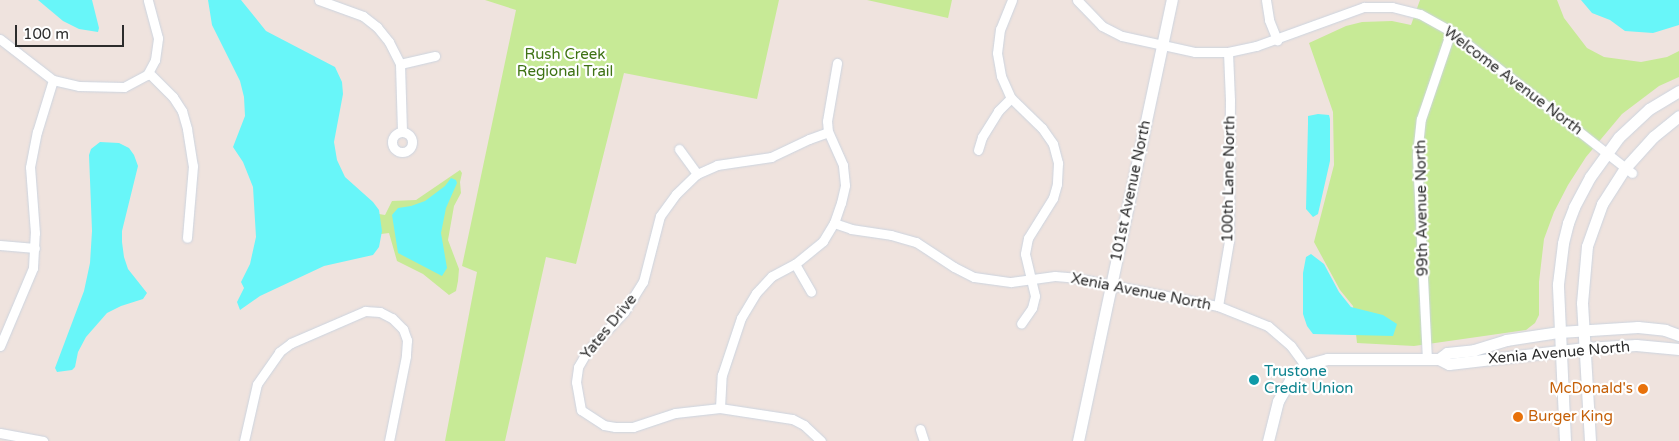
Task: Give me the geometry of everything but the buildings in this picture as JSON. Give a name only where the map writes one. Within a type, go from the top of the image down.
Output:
[{"type":"street","points":[[0,39],[53,80],[71,85],[119,88],[138,81],[148,73],[155,60],[158,38],[148,0]]},
{"type":"street","points":[[319,0],[370,21],[384,34],[400,64],[402,132]]},
{"type":"street","points":[[1012,0],[1000,29],[997,53],[1001,76],[1012,98],[1042,128],[1053,144],[1058,163],[1058,184],[1053,198],[1028,238],[1025,254],[1035,296],[1032,308],[1022,324]]},
{"type":"street","name":"Welcome Avenue North","points":[[1077,0],[1102,26],[1115,32],[1195,52],[1228,52],[1277,40],[1364,7],[1392,7],[1420,14],[1451,31],[1628,170]]},
{"type":"street","name":"101st Avenue North","points":[[1078,441],[1172,0]]},
{"type":"street","points":[[1266,0],[1269,20],[1277,40]]},
{"type":"street","name":"99th Avenue North","points":[[1427,360],[1417,155],[1424,111],[1451,31]]},
{"type":"street","name":"100th Lane North","points":[[1218,306],[1229,241],[1230,100],[1228,52]]},
{"type":"street","points":[[400,64],[435,56]]},
{"type":"street","points":[[720,408],[722,375],[741,318],[756,293],[772,276],[795,264],[823,240],[834,223],[845,185],[843,165],[828,132],[828,110],[838,63]]},
{"type":"street","points":[[148,73],[174,97],[182,111],[187,129],[193,166],[187,238]]},
{"type":"street","points":[[0,346],[29,280],[35,248],[30,185],[31,159],[53,80]]},
{"type":"street","points":[[1565,441],[1558,284],[1563,243],[1580,194],[1606,153],[1637,119],[1679,91]]},
{"type":"street","points":[[978,150],[982,137],[998,111],[1012,98]]},
{"type":"street","points":[[1590,441],[1583,283],[1587,246],[1602,204],[1652,137],[1679,116]]},
{"type":"street","name":"Yates Drive","points":[[821,441],[804,425],[792,419],[720,408],[675,413],[633,427],[604,425],[581,410],[577,399],[576,382],[578,367],[586,353],[633,300],[649,266],[660,216],[676,194],[697,174],[717,165],[771,157],[828,132]]},
{"type":"street","points":[[679,149],[697,174]]},
{"type":"street","name":"Xenia Avenue North","points":[[834,223],[850,229],[891,235],[916,242],[954,267],[974,277],[1011,282],[1030,278],[1076,278],[1218,306],[1268,326],[1291,346],[1305,365],[1328,359],[1439,359],[1449,364],[1560,350],[1636,345],[1679,349]]},
{"type":"street","points":[[0,245],[35,248]]},
{"type":"street","points":[[795,264],[811,292]]},
{"type":"street","points":[[244,441],[257,384],[279,352],[291,343],[365,311],[380,312],[392,318],[403,329],[407,340],[406,356],[389,441]]},
{"type":"street","name":"Xenia Avenue North","points":[[1439,359],[1447,353],[1474,350],[1506,340],[1559,332],[1638,327],[1665,330],[1679,335]]},
{"type":"street","points":[[1268,441],[1278,401],[1290,380],[1305,365]]},
{"type":"street","points":[[920,429],[924,441]]},
{"type":"street","points":[[0,433],[43,441]]},
{"type":"green space","name":"Rush Creek Regional Trail","points":[[485,0],[779,0],[757,99],[624,73],[576,264],[546,257],[505,441],[445,441],[477,272],[462,266],[516,10]]},
{"type":"green space","points":[[867,0],[952,0],[948,18]]},
{"type":"green space","points":[[1420,0],[1557,0],[1564,18],[1587,48],[1604,57],[1641,62],[1667,57],[1679,51],[1679,77],[1659,86],[1622,114],[1586,157],[1568,185],[1554,212],[1544,239],[1539,282],[1539,315],[1535,323],[1526,330],[1414,346],[1357,343],[1353,306],[1340,290],[1314,242],[1334,165],[1333,112],[1309,43],[1346,26],[1362,22],[1392,21],[1411,25]]},
{"type":"green space","points":[[460,170],[462,173],[460,182],[461,193],[454,206],[448,240],[459,269],[458,281],[456,291],[449,295],[423,274],[397,261],[389,233],[381,234],[379,214],[385,215],[392,201],[416,200]]},
{"type":"water","points":[[38,0],[92,0],[99,28],[98,32],[79,29],[63,21]]},
{"type":"water","points":[[208,0],[241,0],[266,31],[335,67],[342,82],[343,94],[334,142],[337,160],[345,177],[373,202],[379,210],[382,231],[379,247],[373,255],[324,266],[260,296],[240,310],[237,302],[244,288],[241,282],[250,264],[256,237],[253,187],[243,162],[233,147],[245,116],[244,97],[240,81],[212,25]]},
{"type":"water","points":[[1581,0],[1679,0],[1679,25],[1653,33],[1625,31],[1610,20],[1592,13]]},
{"type":"water","points":[[1318,114],[1329,115],[1330,161],[1318,214],[1313,217],[1306,209],[1308,116]]},
{"type":"water","points":[[100,142],[119,143],[129,148],[138,166],[122,231],[122,242],[128,269],[147,293],[143,299],[107,313],[86,337],[78,352],[75,367],[72,370],[57,372],[55,368],[84,291],[90,263],[92,231],[89,155],[91,149]]},
{"type":"water","points":[[451,178],[456,180],[457,183],[446,208],[441,233],[447,268],[442,276],[398,253],[392,215],[398,208],[425,201],[445,186]]},
{"type":"water","points":[[1311,254],[1324,264],[1339,292],[1351,307],[1383,315],[1397,324],[1393,336],[1313,334],[1307,326],[1303,314],[1303,273],[1306,257]]},
{"type":"place","name":"Trustone Credit Union","points":[[1254,380]]},
{"type":"place","name":"McDonald's","points":[[1643,389]]},
{"type":"place","name":"Burger King","points":[[1518,417]]}]
